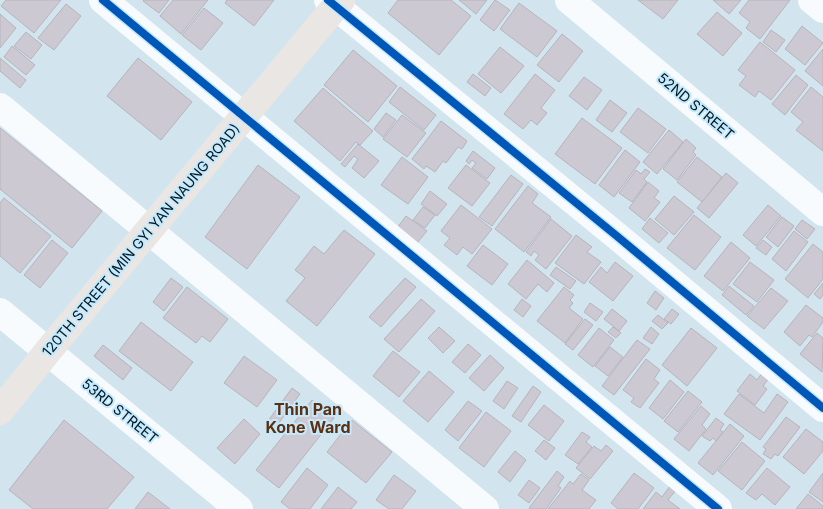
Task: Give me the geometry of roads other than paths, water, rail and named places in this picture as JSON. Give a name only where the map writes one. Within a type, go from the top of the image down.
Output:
[{"type":"main road","name":"120TH STREET (MIN GYI YAN NAUNG ROAD)","points":[[0,411],[245,116],[335,2]]},
{"type":"street","points":[[103,0],[718,509]]},
{"type":"street","name":"52ND STREET","points":[[569,0],[823,212]]},
{"type":"street","points":[[812,0],[823,10]]},
{"type":"street","points":[[335,2],[823,408]]},
{"type":"street","points":[[0,107],[485,509]]},
{"type":"street","name":"53RD STREET","points":[[0,312],[239,509]]},
{"type":"district","name":"Thin Pan Kone Ward","points":[[308,418]]}]
